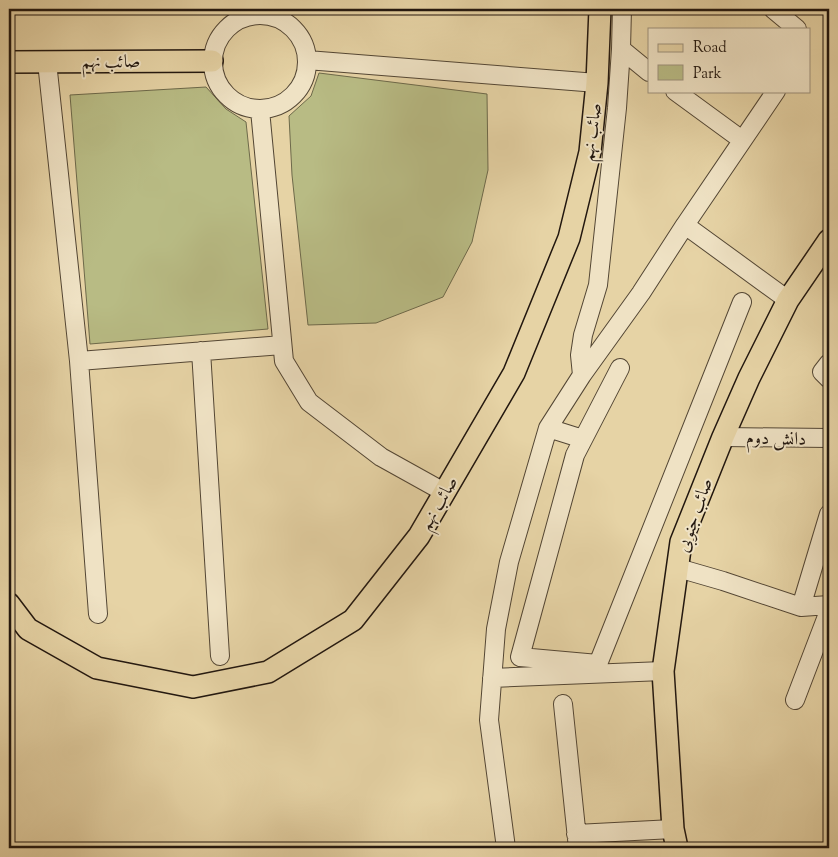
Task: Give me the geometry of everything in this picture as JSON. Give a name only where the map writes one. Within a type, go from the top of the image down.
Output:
[{"type":"main road","name":"صائب نهم","points":[[9,604],[28,629],[97,668],[193,687],[268,672],[353,620],[419,536],[514,373],[568,238],[590,152],[597,83],[600,9]]},
{"type":"main road","name":"صائب نهم","points":[[9,62],[212,61]]},
{"type":"main road","name":"صائب جنوبی","points":[[675,838],[663,671],[681,542],[748,378],[788,300],[829,240]]},
{"type":"street","points":[[582,375],[580,355],[598,285],[602,255],[616,118],[622,9]]},
{"type":"street","points":[[773,9],[796,28]]},
{"type":"street","points":[[266,12],[282,20],[294,30],[303,44],[307,60],[305,76],[298,90],[288,100],[274,107],[260,110],[245,107],[232,100],[221,90],[215,76],[212,61],[215,46],[223,32],[235,22],[266,12]]},
{"type":"street","points":[[621,49],[648,71]]},
{"type":"street","points":[[307,60],[597,83]]},
{"type":"street","points":[[48,62],[79,361],[98,614]]},
{"type":"street","points":[[676,92],[742,140]]},
{"type":"street","points":[[506,848],[489,720],[496,629],[509,562],[548,428],[582,375],[642,293],[685,225],[775,92]]},
{"type":"street","points":[[260,110],[284,361],[309,402],[381,457],[444,492]]},
{"type":"street","points":[[685,225],[788,300]]},
{"type":"street","points":[[620,368],[575,455],[520,657],[598,664],[742,302]]},
{"type":"street","points":[[79,361],[282,345]]},
{"type":"street","points":[[201,351],[220,656]]},
{"type":"street","points":[[829,363],[822,372],[829,379]]},
{"type":"street","points":[[548,428],[583,439]]},
{"type":"street","name":"دانش دوم","points":[[723,437],[829,438]]},
{"type":"street","points":[[801,607],[829,514]]},
{"type":"street","points":[[678,568],[801,607],[829,605]]},
{"type":"street","points":[[795,700],[829,611]]},
{"type":"street","points":[[492,678],[663,671]]},
{"type":"street","points":[[563,704],[577,841],[675,838]]},
{"type":"green space","points":[[319,73],[487,94],[488,170],[472,242],[443,297],[376,323],[308,325],[292,175],[289,116],[311,96]]},
{"type":"green space","points":[[206,87],[226,109],[246,122],[268,329],[90,344],[70,95]]}]
